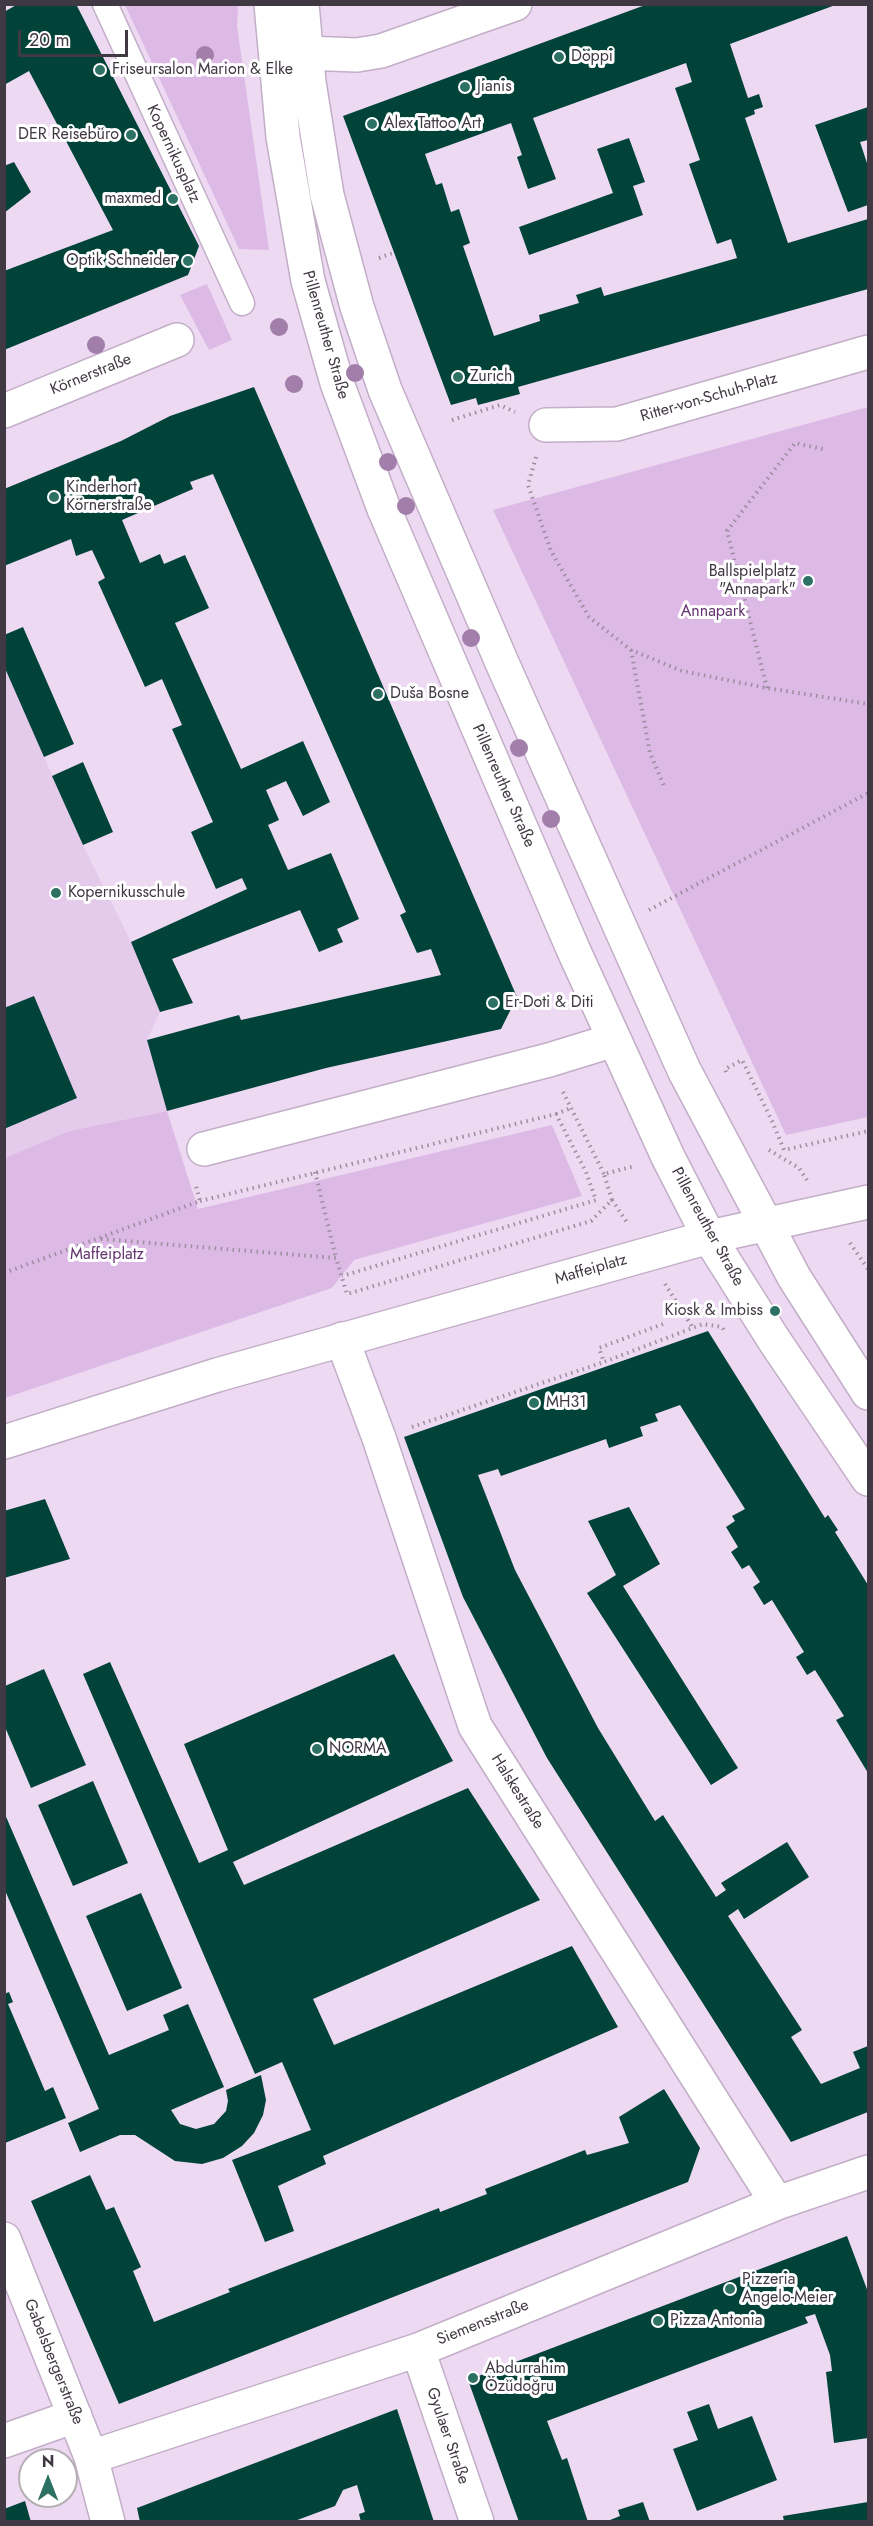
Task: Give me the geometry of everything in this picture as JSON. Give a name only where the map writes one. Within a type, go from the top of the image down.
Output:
[{"type":"street","name":"Kopernikusplatz","points":[[105,4],[242,303]]},
{"type":"street","name":"Pillenreuther Straße","points":[[271,4],[290,189],[308,281],[337,383],[388,520],[614,1040],[668,1157],[709,1237],[774,1341],[868,1479]]},
{"type":"street","points":[[302,4],[305,53],[318,141],[335,230],[357,307],[385,390],[618,926],[684,1070],[794,1277],[868,1393]]},
{"type":"street","points":[[305,53],[357,55],[381,51],[514,4]]},
{"type":"street","name":"Körnerstraße","points":[[4,411],[177,340]]},
{"type":"street","name":"Ritter-von-Schuh-Platz","points":[[546,425],[617,424],[868,352]]},
{"type":"street","points":[[204,1149],[549,1060],[614,1040]]},
{"type":"street","points":[[764,1223],[868,1202]]},
{"type":"street","name":"Maffeiplatz","points":[[4,1442],[217,1375],[764,1223]]},
{"type":"street","name":"Halskestraße","points":[[342,1339],[379,1438],[475,1726],[777,2203]]},
{"type":"street","name":"Siemensstraße","points":[[91,2457],[418,2350],[777,2203],[868,2172]]},
{"type":"street","name":"Gabelsbergerstraße","points":[[4,2240],[91,2457],[108,2522]]},
{"type":"street","name":"Gyulaer Straße","points":[[418,2350],[477,2522]]},
{"type":"street","points":[[4,2441],[75,2416]]},
{"type":"path","points":[[452,420],[500,405],[546,425],[528,484],[551,551],[589,617],[631,650],[682,671],[767,688],[868,704]]},
{"type":"path","points":[[767,688],[727,531],[795,443],[827,450]]},
{"type":"path","points":[[631,650],[650,753],[663,786]]},
{"type":"path","points":[[618,926],[868,793]]},
{"type":"path","points":[[315,1172],[347,1294],[591,1221],[612,1200],[604,1174],[549,1060]]},
{"type":"path","points":[[752,1080],[784,1150],[868,1131]]},
{"type":"path","points":[[4,1273],[200,1201],[556,1114],[571,1108]]},
{"type":"path","points":[[342,1276],[596,1200],[586,1172],[556,1114]]},
{"type":"path","points":[[200,1201],[186,1154],[204,1149]]},
{"type":"path","points":[[604,1174],[668,1157]]},
{"type":"path","points":[[101,1239],[336,1258]]},
{"type":"path","points":[[604,1362],[599,1348],[663,1324]]},
{"type":"path","points":[[379,1438],[604,1362],[704,1324],[722,1327],[726,1335]]},
{"type":"shaded area","name":"Kopernikusschule","points":[[4,666],[83,845],[131,942],[160,1012],[147,1040],[167,1111],[69,1131],[5,1158]]},
{"type":"green space","points":[[125,5],[238,5],[237,26],[269,250],[239,249]]},
{"type":"green space","points":[[207,284],[232,340],[209,350],[180,295]]},
{"type":"green space","name":"Annapark","points":[[868,407],[868,1117],[786,1135],[493,510]]},
{"type":"green space","name":"Maffeiplatz","points":[[167,1111],[198,1209],[552,1125],[582,1196],[354,1260],[332,1288],[5,1398],[5,1158],[69,1131]]},
{"type":"building","points":[[18,4],[76,4],[199,246],[188,275],[4,350],[4,271],[113,230],[29,71],[4,85],[4,12]]},
{"type":"building","points":[[648,4],[838,4],[730,44],[748,98],[759,94],[763,107],[754,110],[755,114],[745,118],[788,243],[868,219],[868,289],[518,387],[520,394],[478,405],[476,398],[451,405],[343,116]],"holes":[[[686,63],[692,82],[675,88],[700,160],[689,164],[717,244],[731,239],[737,258],[604,296],[601,287],[576,295],[579,303],[539,315],[540,321],[494,336],[463,246],[470,243],[459,209],[451,212],[442,183],[436,185],[425,154],[511,123],[522,155],[517,157],[528,189],[556,179],[533,118]]]},
{"type":"building","points":[[868,107],[868,140],[860,142],[868,166],[868,205],[848,212],[815,125]]},
{"type":"building","points":[[629,138],[645,182],[633,186],[643,215],[529,255],[519,227],[613,193],[597,149]]},
{"type":"building","points":[[14,162],[31,192],[4,213],[4,166]]},
{"type":"building","points":[[254,387],[517,997],[501,1029],[326,1068],[167,1111],[147,1040],[239,1015],[241,1020],[441,975],[431,949],[417,953],[400,915],[406,912],[213,474],[190,482],[193,489],[122,520],[140,563],[160,554],[164,564],[185,555],[209,608],[175,623],[241,769],[303,741],[330,802],[303,816],[286,781],[266,790],[279,820],[268,825],[288,870],[331,853],[359,919],[337,929],[343,942],[319,952],[300,910],[172,959],[193,1003],[160,1012],[131,942],[247,889],[242,878],[216,889],[191,832],[213,822],[172,729],[182,725],[162,679],[145,687],[98,582],[105,578],[92,550],[76,556],[71,539],[4,566],[4,489],[121,441],[170,416]]},
{"type":"building","points":[[23,627],[74,744],[44,757],[4,666],[4,635]]},
{"type":"building","points":[[83,762],[113,832],[83,845],[52,776]]},
{"type":"building","points":[[34,996],[77,1098],[4,1129],[4,1008]]},
{"type":"building","points":[[708,1331],[825,1518],[828,1515],[838,1530],[835,1532],[868,1585],[868,1773],[836,1720],[844,1716],[815,1670],[807,1675],[796,1657],[804,1652],[772,1600],[764,1605],[753,1587],[760,1582],[749,1565],[742,1569],[731,1552],[738,1547],[726,1527],[735,1521],[732,1516],[745,1509],[680,1405],[655,1414],[658,1421],[640,1427],[643,1436],[609,1448],[606,1439],[501,1476],[498,1469],[478,1475],[515,1570],[598,1728],[655,1821],[663,1815],[716,1897],[726,1890],[721,1883],[787,1842],[809,1877],[744,1919],[738,1909],[728,1916],[802,2030],[791,2037],[821,2084],[860,2068],[853,2052],[868,2046],[868,2112],[791,2142],[547,1758],[463,1597],[404,1437]]},
{"type":"building","points":[[45,1499],[70,1559],[4,1578],[4,1511]]},
{"type":"building","points":[[629,1507],[660,1564],[623,1586],[738,1768],[711,1785],[587,1593],[616,1575],[588,1521]]},
{"type":"building","points":[[394,1654],[453,1761],[233,1862],[244,1885],[468,1788],[540,1900],[313,1999],[334,2045],[572,1946],[618,2027],[323,2156],[326,2164],[278,2186],[294,2231],[265,2242],[232,2160],[311,2130],[282,2062],[255,2074],[83,1674],[110,1662],[199,1863],[228,1850],[184,1744]]},
{"type":"building","points":[[44,1669],[86,1765],[31,1788],[5,1727],[5,1686]]},
{"type":"building","points":[[93,1781],[128,1863],[73,1886],[38,1805]]},
{"type":"building","points":[[4,1812],[109,2055],[169,2030],[163,2015],[188,2004],[224,2087],[171,2110],[180,2124],[196,2129],[214,2124],[226,2111],[228,2101],[226,2090],[261,2075],[266,2100],[263,2115],[254,2133],[242,2146],[223,2158],[202,2164],[175,2161],[135,2135],[120,2135],[80,2152],[68,2123],[99,2109],[4,1888]]},
{"type":"building","points":[[141,1893],[182,1988],[127,2011],[86,1916]]},
{"type":"building","points":[[9,1992],[13,2002],[8,2004],[45,2091],[53,2087],[66,2118],[5,2143],[4,1994]]},
{"type":"building","points":[[664,2089],[700,2148],[688,2182],[119,2404],[31,2201],[90,2175],[106,2210],[114,2207],[141,2267],[133,2271],[154,2322],[230,2292],[228,2289],[277,2270],[439,2208],[440,2212],[487,2194],[485,2189],[585,2150],[587,2155],[629,2143],[619,2117]]},
{"type":"building","points":[[847,2236],[868,2292],[868,2438],[834,2443],[826,2372],[832,2371],[830,2355],[815,2314],[805,2317],[808,2323],[547,2421],[562,2460],[567,2458],[588,2522],[519,2522],[468,2380]]},
{"type":"building","points":[[709,2404],[718,2429],[752,2416],[777,2480],[697,2511],[673,2449],[698,2440],[687,2412]]},
{"type":"building","points":[[397,2409],[434,2522],[361,2522],[359,2514],[365,2512],[357,2485],[343,2490],[335,2506],[292,2522],[140,2522],[137,2508]]},
{"type":"building","points":[[643,2502],[650,2522],[605,2522],[620,2516],[618,2510]]},
{"type":"building","points":[[868,2502],[868,2522],[784,2522],[783,2516]]},
{"type":"building","points":[[18,2504],[18,2508],[27,2508],[31,2522],[4,2522],[4,2509]]},
{"type":"place","name":"Döppi","points":[[559,57]]},
{"type":"place","name":"Friseursalon Marion & Elke","points":[[100,70]]},
{"type":"place","name":"Jianis","points":[[465,87]]},
{"type":"place","name":"Alex Tattoo Art","points":[[372,124]]},
{"type":"place","name":"DER Reisebüro","points":[[131,135]]},
{"type":"place","name":"maxmed","points":[[173,199]]},
{"type":"place","name":"Optik Schneider","points":[[188,261]]},
{"type":"place","name":"Zurich","points":[[458,377]]},
{"type":"place","name":"Kinderhort Körnerstraße","points":[[54,497]]},
{"type":"place","name":"Ballspielplatz \"Annapark\"","points":[[808,581]]},
{"type":"place","name":"Duša Bosne","points":[[378,694]]},
{"type":"place","name":"Kopernikusschule","points":[[56,893]]},
{"type":"place","name":"Er-Doti & Diti","points":[[493,1003]]},
{"type":"place","name":"Kiosk & Imbiss","points":[[775,1311]]},
{"type":"place","name":"MH31","points":[[534,1403]]},
{"type":"place","name":"NORMA","points":[[317,1749]]},
{"type":"place","name":"Pizzeria Angelo-Meier","points":[[730,2289]]},
{"type":"place","name":"Pizza Antonia","points":[[658,2321]]},
{"type":"place","name":"Abdurrahim Özüdoğru","points":[[473,2378]]}]
